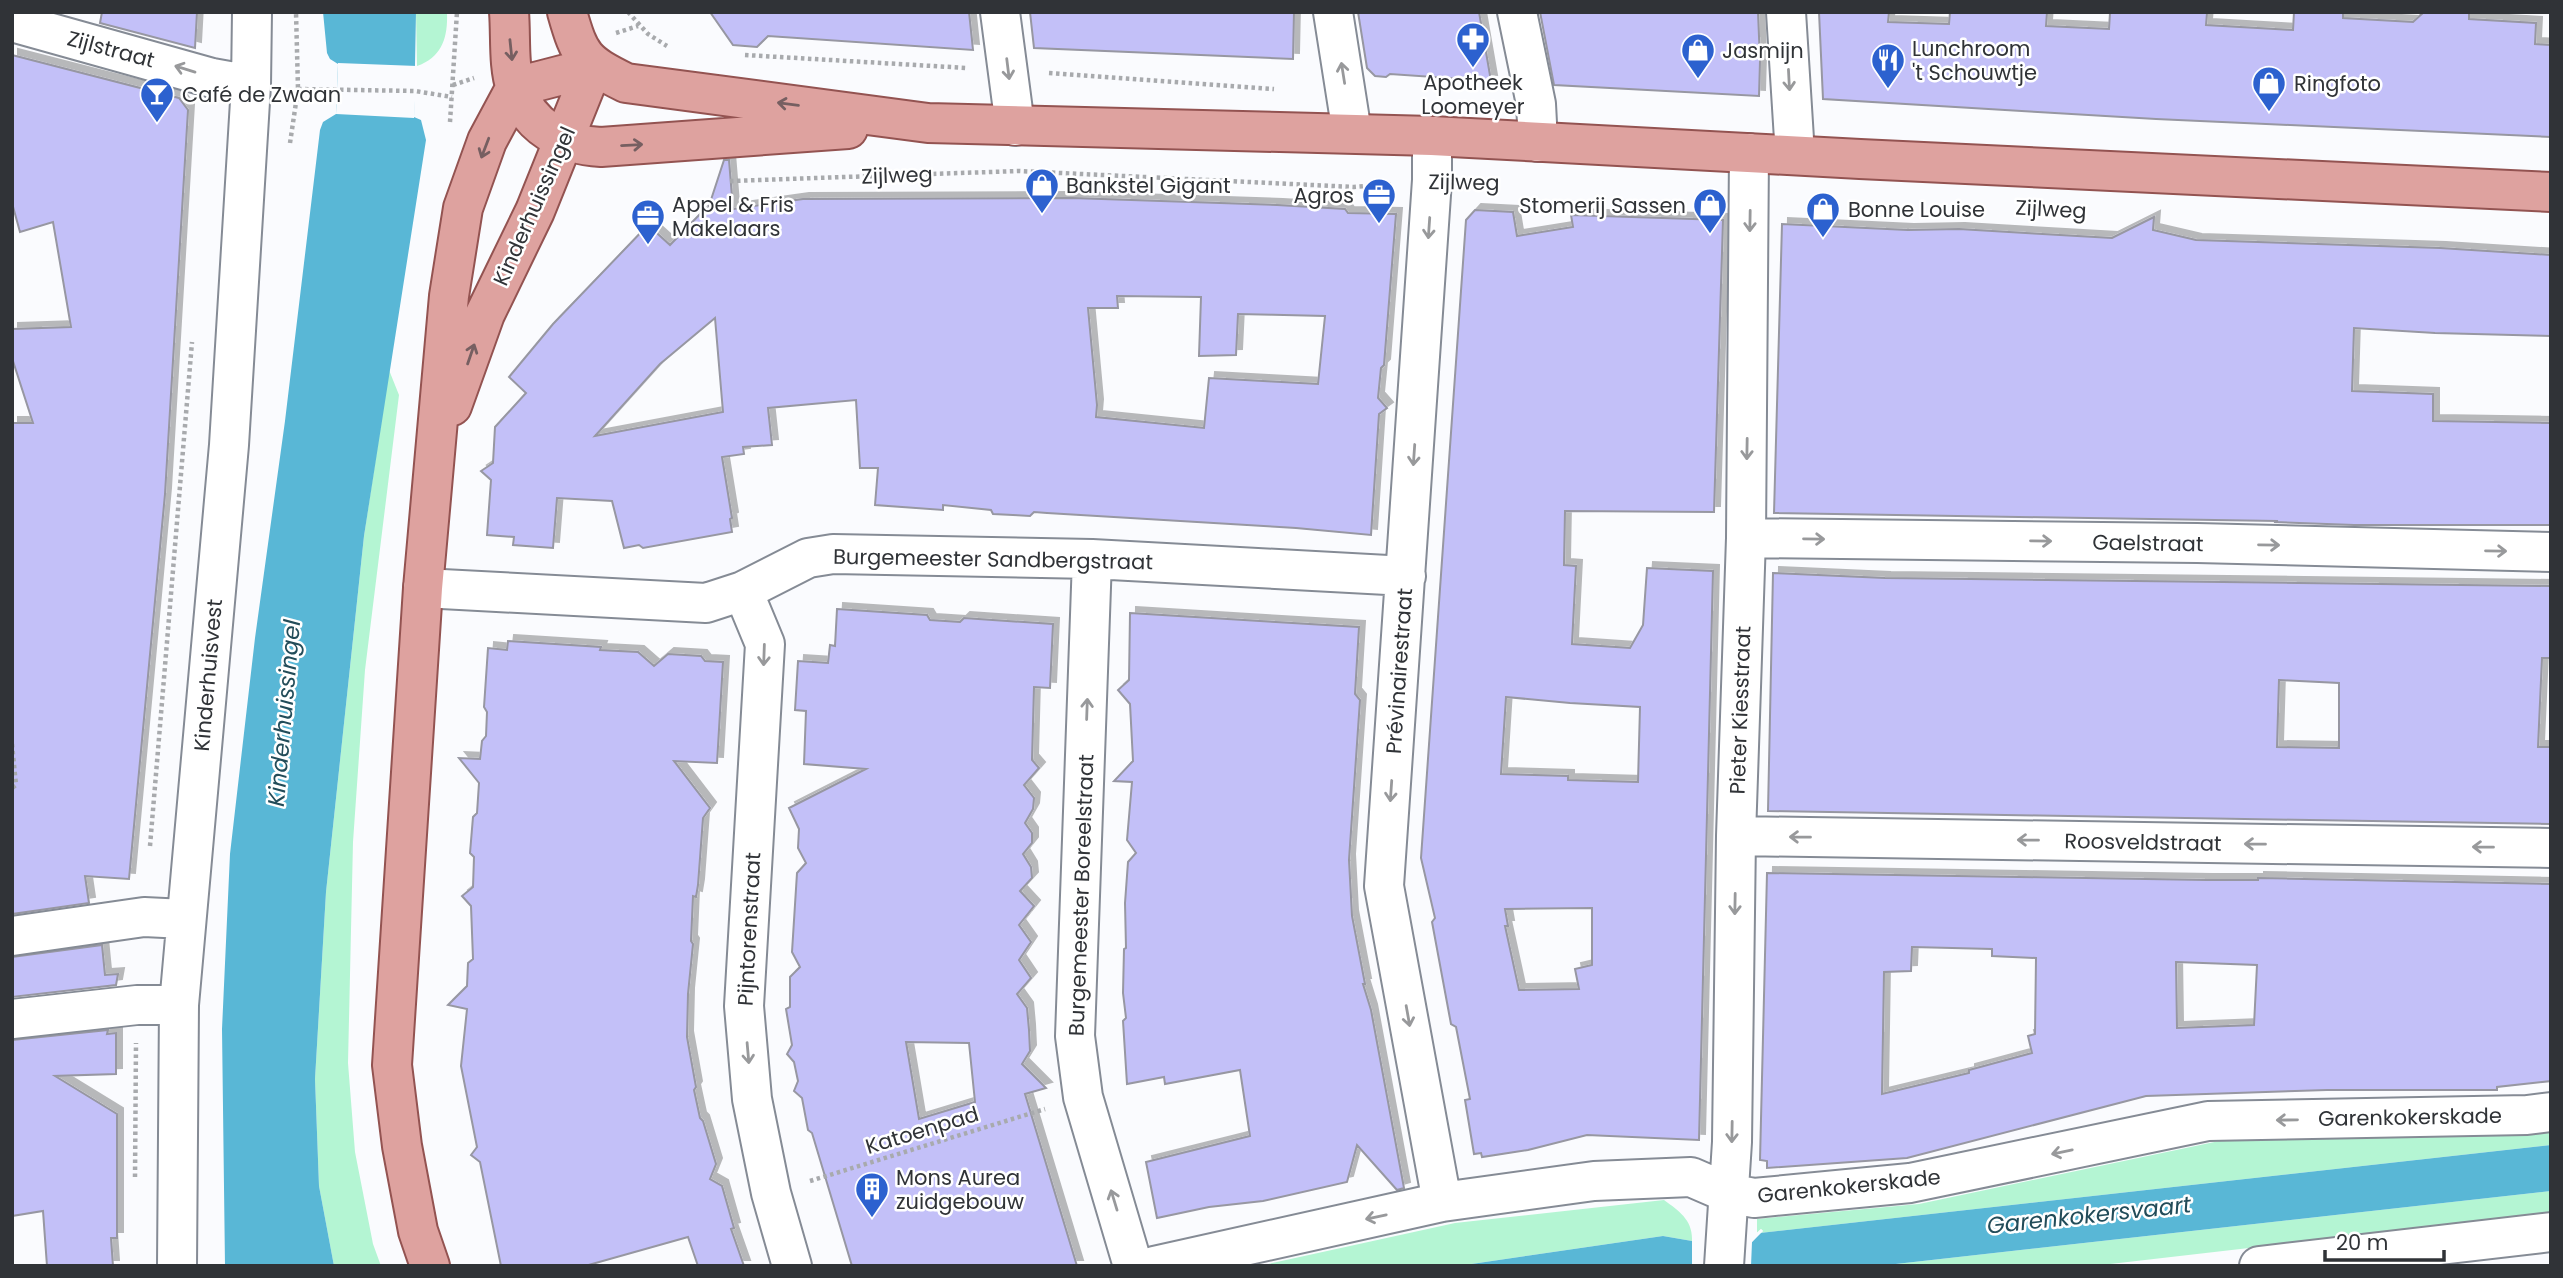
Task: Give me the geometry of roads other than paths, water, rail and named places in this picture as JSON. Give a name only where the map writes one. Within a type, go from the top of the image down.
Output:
[{"type":"main road","points":[[509,12],[516,87],[593,67],[577,46],[567,12]]},
{"type":"main road","name":"Zijlweg","points":[[593,67],[626,83],[928,123],[1432,136],[2551,192]]},
{"type":"main road","name":"Kinderhuissingel","points":[[432,464],[485,314],[525,234],[593,67]]},
{"type":"main road","name":"Zijlweg","points":[[516,87],[526,109],[542,128],[565,141],[581,146],[601,147],[928,123]]},
{"type":"main road","name":"Kinderhuissingel","points":[[429,1266],[418,1231],[402,1146],[392,1065],[422,588],[449,296],[463,208],[487,141],[516,87]]},
{"type":"street","name":"Kinderhuisvest","points":[[177,1266],[179,1005],[229,445],[251,85],[252,12]]},
{"type":"street","points":[[1000,12],[1015,126]]},
{"type":"street","points":[[1333,12],[1352,133]]},
{"type":"street","points":[[1517,12],[1536,104],[1538,142]]},
{"type":"street","points":[[1786,12],[1795,155]]},
{"type":"street","name":"Zijlstraat","points":[[12,22],[212,78],[251,85]]},
{"type":"street","name":"Prévinairestraat","points":[[1432,136],[1432,180],[1384,886],[1443,1202]]},
{"type":"street","name":"Pieter Kiesstraat","points":[[1724,1250],[1732,1143],[1736,836],[1746,538],[1749,153]]},
{"type":"street","name":"Gaelstraat","points":[[1746,538],[2197,543],[2551,552]]},
{"type":"street","name":"Burgemeester Sandbergstraat","points":[[422,588],[706,603],[743,591],[808,558],[833,554],[1092,559],[1406,576]]},
{"type":"street","name":"Burgemeester Boreelstraat","points":[[1092,559],[1075,1035],[1083,1097],[1133,1266]]},
{"type":"street","name":"Pijntorenstraat","points":[[743,591],[765,644],[744,1006],[752,1099],[771,1193],[792,1266]]},
{"type":"street","name":"Roosveldstraat","points":[[1736,836],[2551,848]]},
{"type":"street","points":[[12,936],[144,917],[185,919]]},
{"type":"street","points":[[12,1018],[137,1005],[179,1005]]},
{"type":"street","name":"Garenkokerskade","points":[[1154,1266],[1443,1202],[1594,1181],[1691,1177],[1728,1193],[1755,1198],[1910,1183],[2208,1121],[2527,1115],[2551,1112]]},
{"type":"street","points":[[2259,1266],[2551,1232]]},
{"type":"water","points":[[323,12],[416,12],[414,117],[421,120],[426,140],[364,536],[326,892],[315,1079],[319,1186],[334,1266],[225,1266],[222,1029],[230,854],[320,130],[323,122],[336,114],[338,64],[330,59],[327,53]]},
{"type":"water","name":"Garenkokersvaart","points":[[2551,1145],[2551,1191],[1878,1266],[1458,1266],[1663,1236],[1692,1241],[1751,1243],[1760,1233]]},
{"type":"place","name":"Apotheek Loomeyer","points":[[1473,69]]},
{"type":"place","name":"Jasmijn","points":[[1698,80]]},
{"type":"place","name":"Lunchroom 't Schouwtje","points":[[1888,90]]},
{"type":"place","name":"Ringfoto","points":[[2269,113]]},
{"type":"place","name":"Café de Zwaan","points":[[157,124]]},
{"type":"place","name":"Bankstel Gigant","points":[[1042,215]]},
{"type":"place","name":"Agros","points":[[1379,225]]},
{"type":"place","name":"Stomerij Sassen","points":[[1710,235]]},
{"type":"place","name":"Bonne Louise","points":[[1823,239]]},
{"type":"place","name":"Appel & Fris Makelaars","points":[[648,246]]},
{"type":"place","name":"Mons Aurea zuidgebouw","points":[[872,1219]]}]
